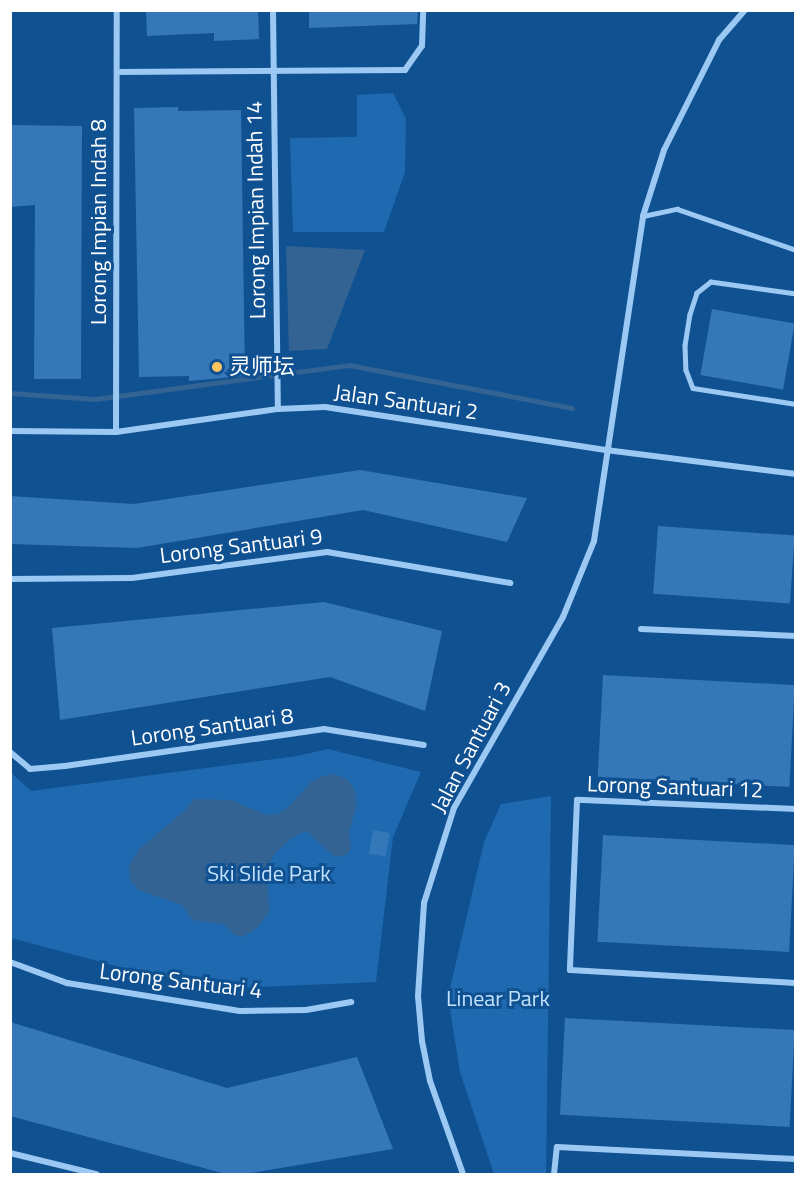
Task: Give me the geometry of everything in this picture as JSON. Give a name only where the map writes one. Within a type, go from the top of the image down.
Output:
[{"type":"street","name":"Lorong Impian Indah 8","points":[[116,432],[118,381],[117,10]]},
{"type":"street","name":"Lorong Impian Indah 14","points":[[273,10],[278,409]]},
{"type":"street","points":[[117,72],[405,70],[422,46],[423,10]]},
{"type":"street","name":"Jalan Santuari 3","points":[[463,1174],[430,1081],[422,1041],[418,996],[424,903],[454,807],[563,617],[594,541],[643,216],[664,150],[719,40],[745,10]]},
{"type":"street","name":"Jalan Santuari 2","points":[[10,430],[116,432],[278,409],[325,407],[606,450],[795,474]]},
{"type":"street","name":"Lorong Santuari 9","points":[[10,579],[132,578],[327,552],[510,583]]},
{"type":"street","points":[[641,629],[795,636]]},
{"type":"street","name":"Lorong Santuari 8","points":[[10,752],[30,769],[324,729],[424,745]]},
{"type":"street","name":"Lorong Santuari 12","points":[[795,809],[577,800],[570,970],[795,982]]},
{"type":"street","name":"Lorong Santuari 4","points":[[10,962],[67,983],[240,1011],[306,1010],[351,1002]]},
{"type":"street","points":[[554,1174],[557,1147],[795,1159]]},
{"type":"street","points":[[10,1153],[96,1174]]},
{"type":"lane","points":[[643,216],[677,209],[795,250]]},
{"type":"lane","points":[[795,294],[711,282],[697,293],[690,314],[685,345],[686,370],[693,388],[795,404]]},
{"type":"green space","points":[[393,93],[406,119],[405,172],[384,232],[293,232],[290,138],[357,137],[357,95]]},
{"type":"green space","name":"Ski Slide Park","points":[[328,749],[421,772],[393,837],[376,982],[234,988],[135,971],[11,938],[10,772],[31,791],[297,756]]},
{"type":"green space","name":"Linear Park","points":[[551,796],[546,1174],[494,1174],[460,1072],[448,997],[484,842],[501,804]]},
{"type":"shaded area","points":[[286,246],[365,250],[327,349],[289,351]]},
{"type":"shaded area","points":[[335,774],[347,779],[354,789],[357,803],[349,832],[351,847],[348,854],[335,857],[306,831],[292,838],[277,851],[264,871],[268,888],[269,912],[258,927],[243,937],[235,935],[223,924],[192,920],[182,905],[138,890],[130,880],[129,866],[139,849],[183,812],[194,799],[231,800],[266,815],[278,814],[290,805],[311,782],[322,776]]},
{"type":"building","points":[[146,10],[258,10],[259,39],[214,41],[214,33],[147,36]]},
{"type":"building","points":[[309,10],[418,10],[417,24],[309,28]]},
{"type":"building","points":[[178,107],[178,111],[241,110],[245,376],[189,381],[189,376],[139,377],[134,108]]},
{"type":"building","points":[[10,125],[82,126],[81,379],[34,379],[35,205],[10,207]]},
{"type":"building","points":[[712,309],[795,324],[783,390],[700,375]]},
{"type":"building","points":[[360,470],[527,498],[507,542],[363,510],[137,548],[10,544],[10,496],[134,504]]},
{"type":"building","points":[[658,526],[795,536],[790,603],[653,594]]},
{"type":"building","points":[[324,602],[442,631],[425,711],[330,677],[60,720],[52,628]]},
{"type":"building","points":[[603,675],[795,685],[789,787],[598,777]]},
{"type":"building","points":[[373,830],[390,833],[386,857],[369,854]]},
{"type":"building","points":[[603,835],[795,845],[789,952],[597,942]]},
{"type":"building","points":[[565,1018],[795,1030],[790,1127],[560,1115]]},
{"type":"building","points":[[10,1022],[227,1088],[357,1057],[393,1149],[245,1174],[226,1174],[10,1116]]},
{"type":"waterway","points":[[10,393],[95,399],[349,365],[572,408]]},
{"type":"place","name":"灵师坛","points":[[217,367]]}]
